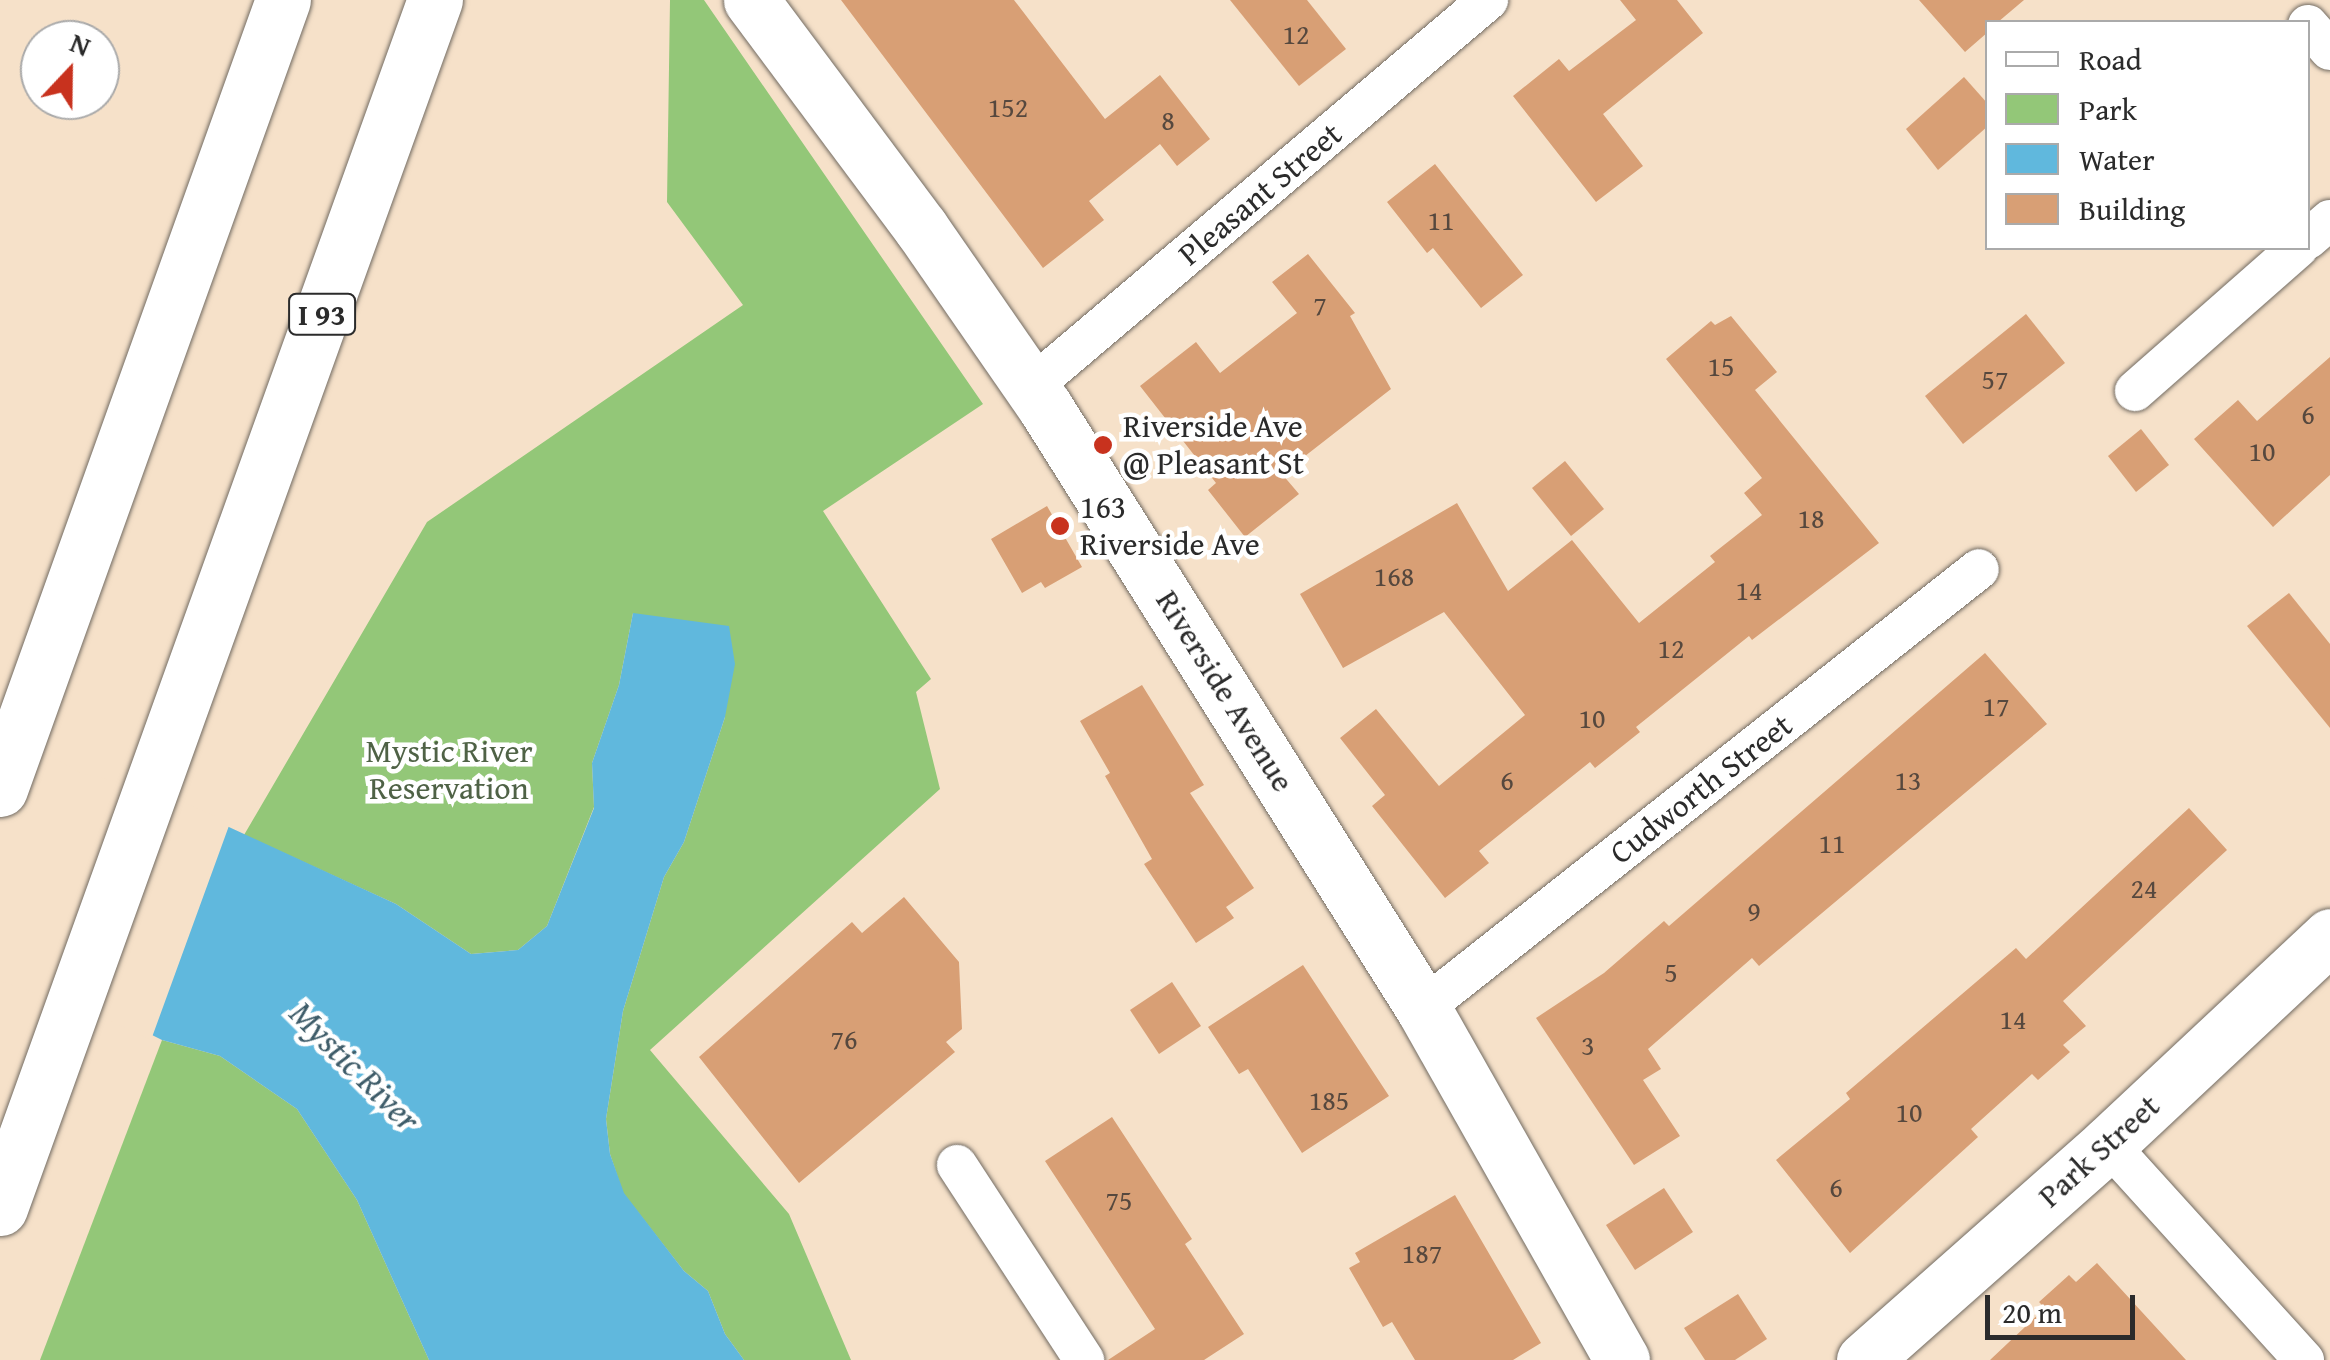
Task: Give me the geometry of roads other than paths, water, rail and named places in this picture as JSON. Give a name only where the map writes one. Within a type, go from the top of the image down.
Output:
[{"type":"main road","points":[[0,789],[282,0]]},
{"type":"main road","name":"I 93","points":[[6,1193],[435,0]]},
{"type":"main road","name":"Riverside Avenue","points":[[751,0],[910,212],[1031,387],[1423,1008],[1622,1360]]},
{"type":"main road","name":"Park Street","points":[[1864,1360],[2108,1144],[2330,936]]},
{"type":"street","name":"Pleasant Street","points":[[1031,387],[1488,0]]},
{"type":"street","points":[[2285,0],[2302,20]]},
{"type":"street","points":[[2310,28],[2330,50]]},
{"type":"street","points":[[2310,238],[2330,220]]},
{"type":"street","points":[[2135,392],[2296,250]]},
{"type":"street","name":"Cudworth Street","points":[[1423,1008],[1979,569]]},
{"type":"street","points":[[2108,1144],[2304,1360]]},
{"type":"street","points":[[958,1166],[1084,1360]]},
{"type":"water","name":"Mystic River","points":[[633,613],[729,626],[735,664],[725,717],[684,842],[664,877],[623,1011],[606,1119],[610,1154],[624,1193],[684,1271],[708,1291],[725,1334],[744,1360],[429,1360],[357,1200],[297,1109],[220,1056],[162,1040],[132,1025],[79,778],[205,816],[396,904],[471,954],[518,950],[547,926],[594,808],[592,763],[619,685]]},
{"type":"place","name":"Riverside Ave @ Pleasant St","points":[[1103,445]]},
{"type":"place","name":"163 Riverside Ave","points":[[1060,526]]},
{"type":"park label","name":"Mystic River Reservation","points":[[449,770]]}]
